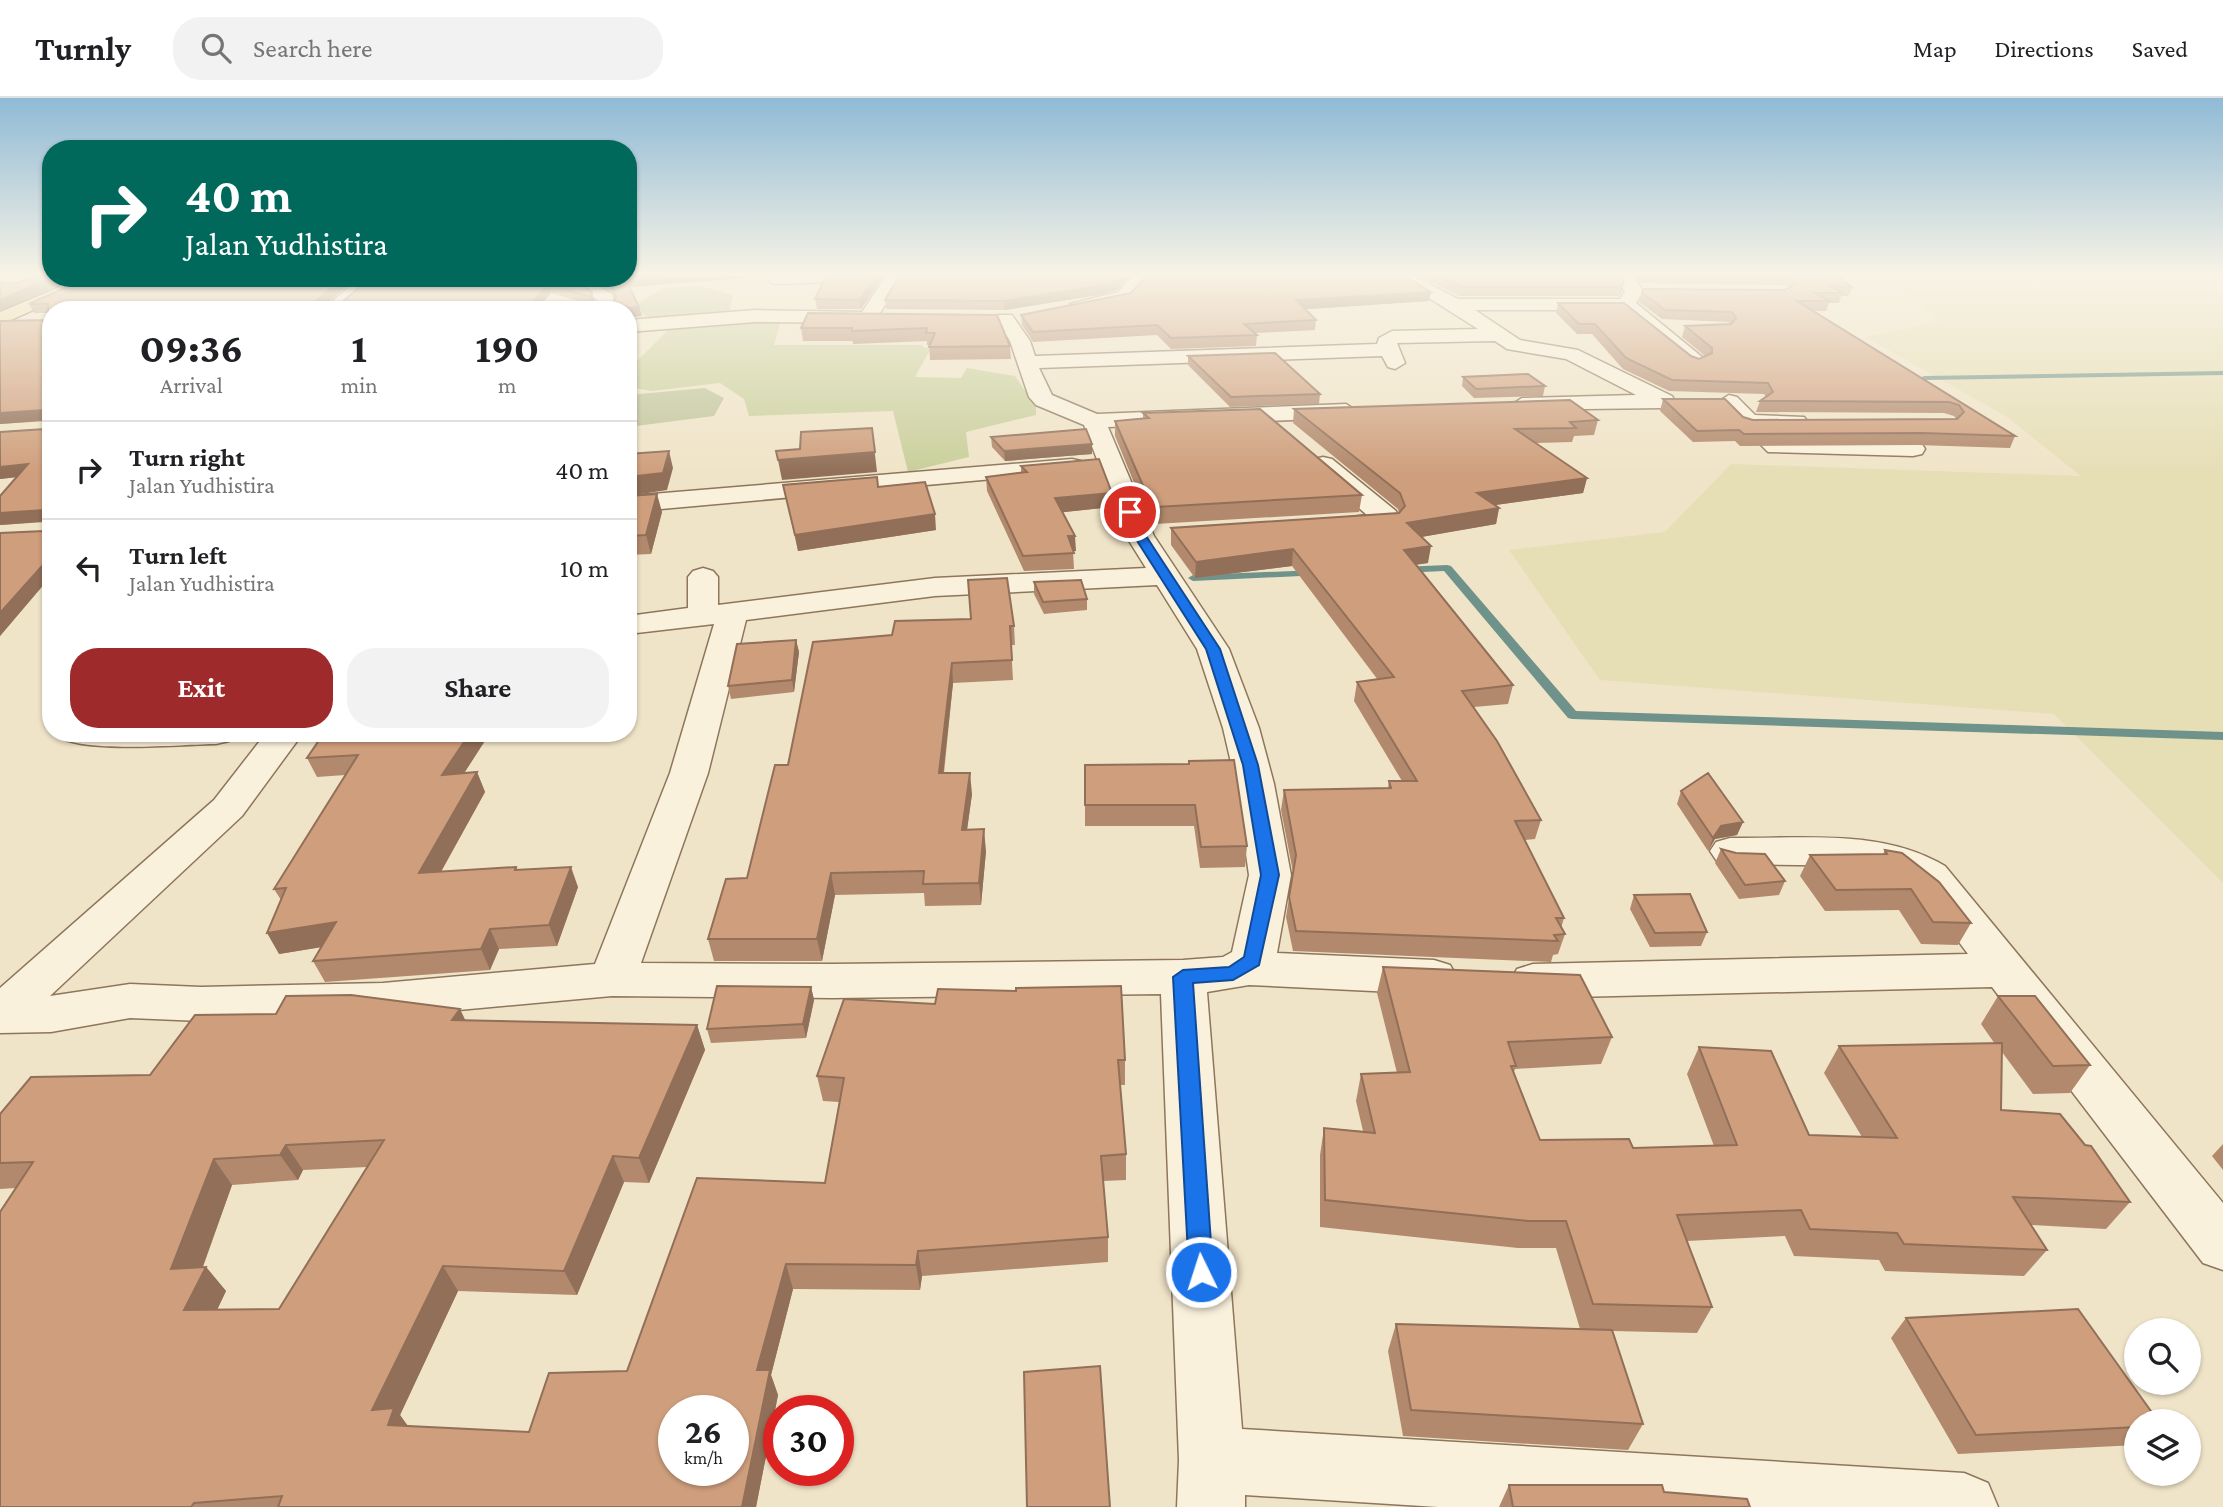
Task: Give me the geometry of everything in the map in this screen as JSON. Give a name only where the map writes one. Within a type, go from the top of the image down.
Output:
[{"type":"street","points":[[1020,342],[1037,392],[1044,400],[1094,421],[1362,410]]},
{"type":"street","points":[[1028,362],[1392,356],[1386,342]]},
{"type":"street","points":[[1508,342],[1514,345],[1571,354],[1664,401]]},
{"type":"street","points":[[1674,342],[1697,361]]},
{"type":"street","points":[[1496,405],[1688,401]]},
{"type":"street","points":[[1749,422],[1815,413],[1720,402],[1749,422],[1770,444],[1777,447],[1913,449]]},
{"type":"street","points":[[1264,414],[1386,517],[1386,521],[1378,524],[1312,527]]},
{"type":"street","points":[[1,1014],[51,1014],[130,1001],[201,1004],[383,999],[612,979],[832,981],[1183,977],[1233,973],[1244,968],[1256,954],[1270,875],[1255,784],[1241,728],[1213,649],[1165,576],[1153,536],[1109,462],[1094,421]]},
{"type":"street","points":[[637,502],[1109,462]]},
{"type":"street","points":[[637,624],[718,611],[935,587],[1165,576]]},
{"type":"street","points":[[612,979],[689,773],[718,611],[703,577]]},
{"type":"street","points":[[1,1014],[228,808],[278,742]]},
{"type":"street","points":[[1730,851],[1878,853],[1906,861],[1930,876],[2223,1245]]},
{"type":"street","points":[[1244,968],[1564,982],[2004,970]]},
{"type":"street","points":[[1183,977],[1211,1483],[1964,1507]]},
{"type":"shaded area","points":[[1873,342],[2223,342],[2223,883],[2054,714],[1600,680],[1509,550],[1665,532],[1731,464],[2081,476],[2007,417]]},
{"type":"green space","points":[[656,342],[921,345],[930,350],[915,377],[961,378],[967,368],[1015,376],[1036,407],[1036,415],[966,432],[969,457],[908,472],[893,411],[749,416],[744,399],[720,383],[651,391],[637,388],[637,361]]},
{"type":"green space","points":[[705,388],[724,398],[714,416],[637,426],[637,394]]},
{"type":"building","points":[[0,342],[42,342],[42,410],[0,413]]},
{"type":"building","points":[[931,342],[1008,342],[1010,346],[929,347]]},
{"type":"building","points":[[1611,342],[1673,342],[1699,359],[1712,353],[1712,348],[1704,342],[1863,342],[2015,436],[1922,433],[1744,434],[1739,430],[1697,431],[1663,399],[1725,399],[1743,417],[1753,420],[1957,419],[1964,412],[1959,405],[1949,402],[1760,401],[1773,392],[1768,383],[1672,380],[1626,358]]},
{"type":"building","points":[[1275,353],[1320,394],[1231,397],[1188,356]]},
{"type":"building","points":[[1528,374],[1545,386],[1476,389],[1463,377]]},
{"type":"building","points":[[1570,400],[1598,420],[1570,422],[1576,428],[1515,429],[1587,478],[1477,493],[1499,508],[1407,523],[1431,546],[1404,550],[1513,685],[1462,691],[1497,741],[1541,820],[1515,821],[1564,918],[1556,918],[1565,934],[1554,935],[1558,941],[1296,931],[1289,897],[1296,855],[1284,790],[1391,788],[1389,781],[1417,781],[1357,682],[1394,677],[1293,549],[1196,562],[1171,528],[1399,513],[1405,506],[1400,493],[1294,409]]},
{"type":"building","points":[[1260,409],[1362,495],[1156,507],[1147,495],[1115,421],[1149,418],[1143,413]]},
{"type":"building","points":[[872,428],[875,452],[778,460],[776,451],[800,449],[801,432]]},
{"type":"building","points":[[42,429],[42,510],[0,513],[0,496],[28,464],[0,467],[0,432]]},
{"type":"building","points":[[1086,429],[1092,444],[1004,451],[991,437]]},
{"type":"building","points":[[669,451],[663,473],[637,476],[637,453]]},
{"type":"building","points":[[1099,459],[1112,493],[1055,498],[1075,536],[1068,536],[1074,553],[1023,556],[986,477],[1027,472],[1021,466]]},
{"type":"building","points":[[877,477],[878,487],[925,482],[935,514],[795,535],[783,485]]},
{"type":"building","points":[[657,494],[646,535],[637,536],[637,495]]},
{"type":"building","points":[[42,531],[42,566],[0,613],[0,533]]},
{"type":"building","points":[[1007,578],[1014,626],[1010,626],[1012,660],[952,663],[939,773],[970,773],[962,830],[984,829],[979,883],[923,884],[924,871],[831,873],[817,939],[708,939],[726,879],[747,878],[775,765],[788,765],[813,642],[892,635],[895,621],[971,619],[968,580]]},
{"type":"building","points":[[1081,580],[1087,599],[1043,602],[1034,582]]},
{"type":"building","points":[[796,640],[792,680],[728,686],[737,644]]},
{"type":"building","points":[[318,742],[464,742],[442,775],[477,772],[419,873],[516,867],[515,870],[571,867],[549,925],[490,929],[481,949],[313,961],[336,922],[267,933],[286,888],[274,889],[358,755],[307,758]]},
{"type":"building","points":[[1234,760],[1247,846],[1201,847],[1195,805],[1085,805],[1085,765],[1189,764],[1189,761]]},
{"type":"building","points":[[1708,773],[1743,822],[1721,826],[1713,838],[1681,791]]},
{"type":"building","points":[[1721,849],[1736,853],[1765,854],[1785,881],[1745,885]]},
{"type":"building","points":[[1885,850],[1902,853],[1939,882],[1971,923],[1933,922],[1911,889],[1836,890],[1810,855],[1887,854]]},
{"type":"building","points":[[1690,894],[1707,932],[1655,933],[1634,895]]},
{"type":"building","points":[[1383,967],[1580,975],[1612,1037],[1508,1042],[1516,1066],[1511,1066],[1540,1140],[1629,1139],[1633,1148],[1737,1145],[1699,1047],[1771,1051],[1809,1135],[1897,1138],[1839,1046],[2002,1043],[2001,1110],[2060,1114],[2085,1145],[2091,1146],[2130,1202],[2013,1197],[2047,1250],[1904,1244],[1897,1233],[1810,1229],[1801,1210],[1677,1215],[1712,1307],[1593,1304],[1566,1221],[1528,1221],[1325,1200],[1324,1128],[1375,1133],[1361,1074],[1410,1072]]},
{"type":"building","points":[[717,986],[811,987],[803,1024],[707,1029]]},
{"type":"building","points":[[1121,986],[1125,1060],[1118,1060],[1126,1154],[1101,1156],[1108,1237],[918,1251],[916,1265],[786,1264],[757,1370],[770,1370],[749,1473],[749,1395],[658,1395],[658,1486],[746,1486],[742,1507],[278,1507],[282,1496],[194,1503],[191,1507],[0,1507],[0,1212],[33,1162],[0,1163],[0,1114],[31,1077],[150,1075],[195,1015],[276,1014],[286,996],[351,995],[460,1009],[452,1020],[697,1025],[639,1158],[613,1156],[564,1271],[443,1266],[372,1410],[394,1408],[388,1425],[529,1432],[549,1373],[627,1371],[697,1178],[825,1183],[844,1078],[817,1076],[844,999],[935,1004],[938,989],[1016,991],[1016,988]],"holes":[[[384,1140],[279,1309],[184,1310],[206,1267],[171,1269],[214,1159],[280,1155],[286,1145]]]},
{"type":"building","points":[[1998,996],[2035,996],[2090,1065],[2053,1066]]},
{"type":"building","points":[[2078,1309],[2124,1373],[2124,1395],[2139,1395],[2149,1409],[2124,1409],[2124,1428],[1976,1435],[1906,1318]]},
{"type":"building","points":[[1396,1324],[1612,1330],[1643,1424],[1411,1410]]},
{"type":"building","points":[[1100,1366],[1110,1507],[1027,1507],[1024,1372]]},
{"type":"building","points":[[1509,1485],[1662,1485],[1664,1492],[1747,1499],[1750,1507],[1513,1507]]},
{"type":"waterway","points":[[1924,378],[2223,373]]},
{"type":"waterway","points":[[1401,570],[1447,568],[1572,715],[2223,736]]},
{"type":"waterway","points":[[1193,578],[1317,573]]},
{"type":"route","points":[[1130,512],[1140,536],[1213,649],[1251,765],[1270,875],[1253,960],[1233,973],[1183,977],[1201,1272]]}]
